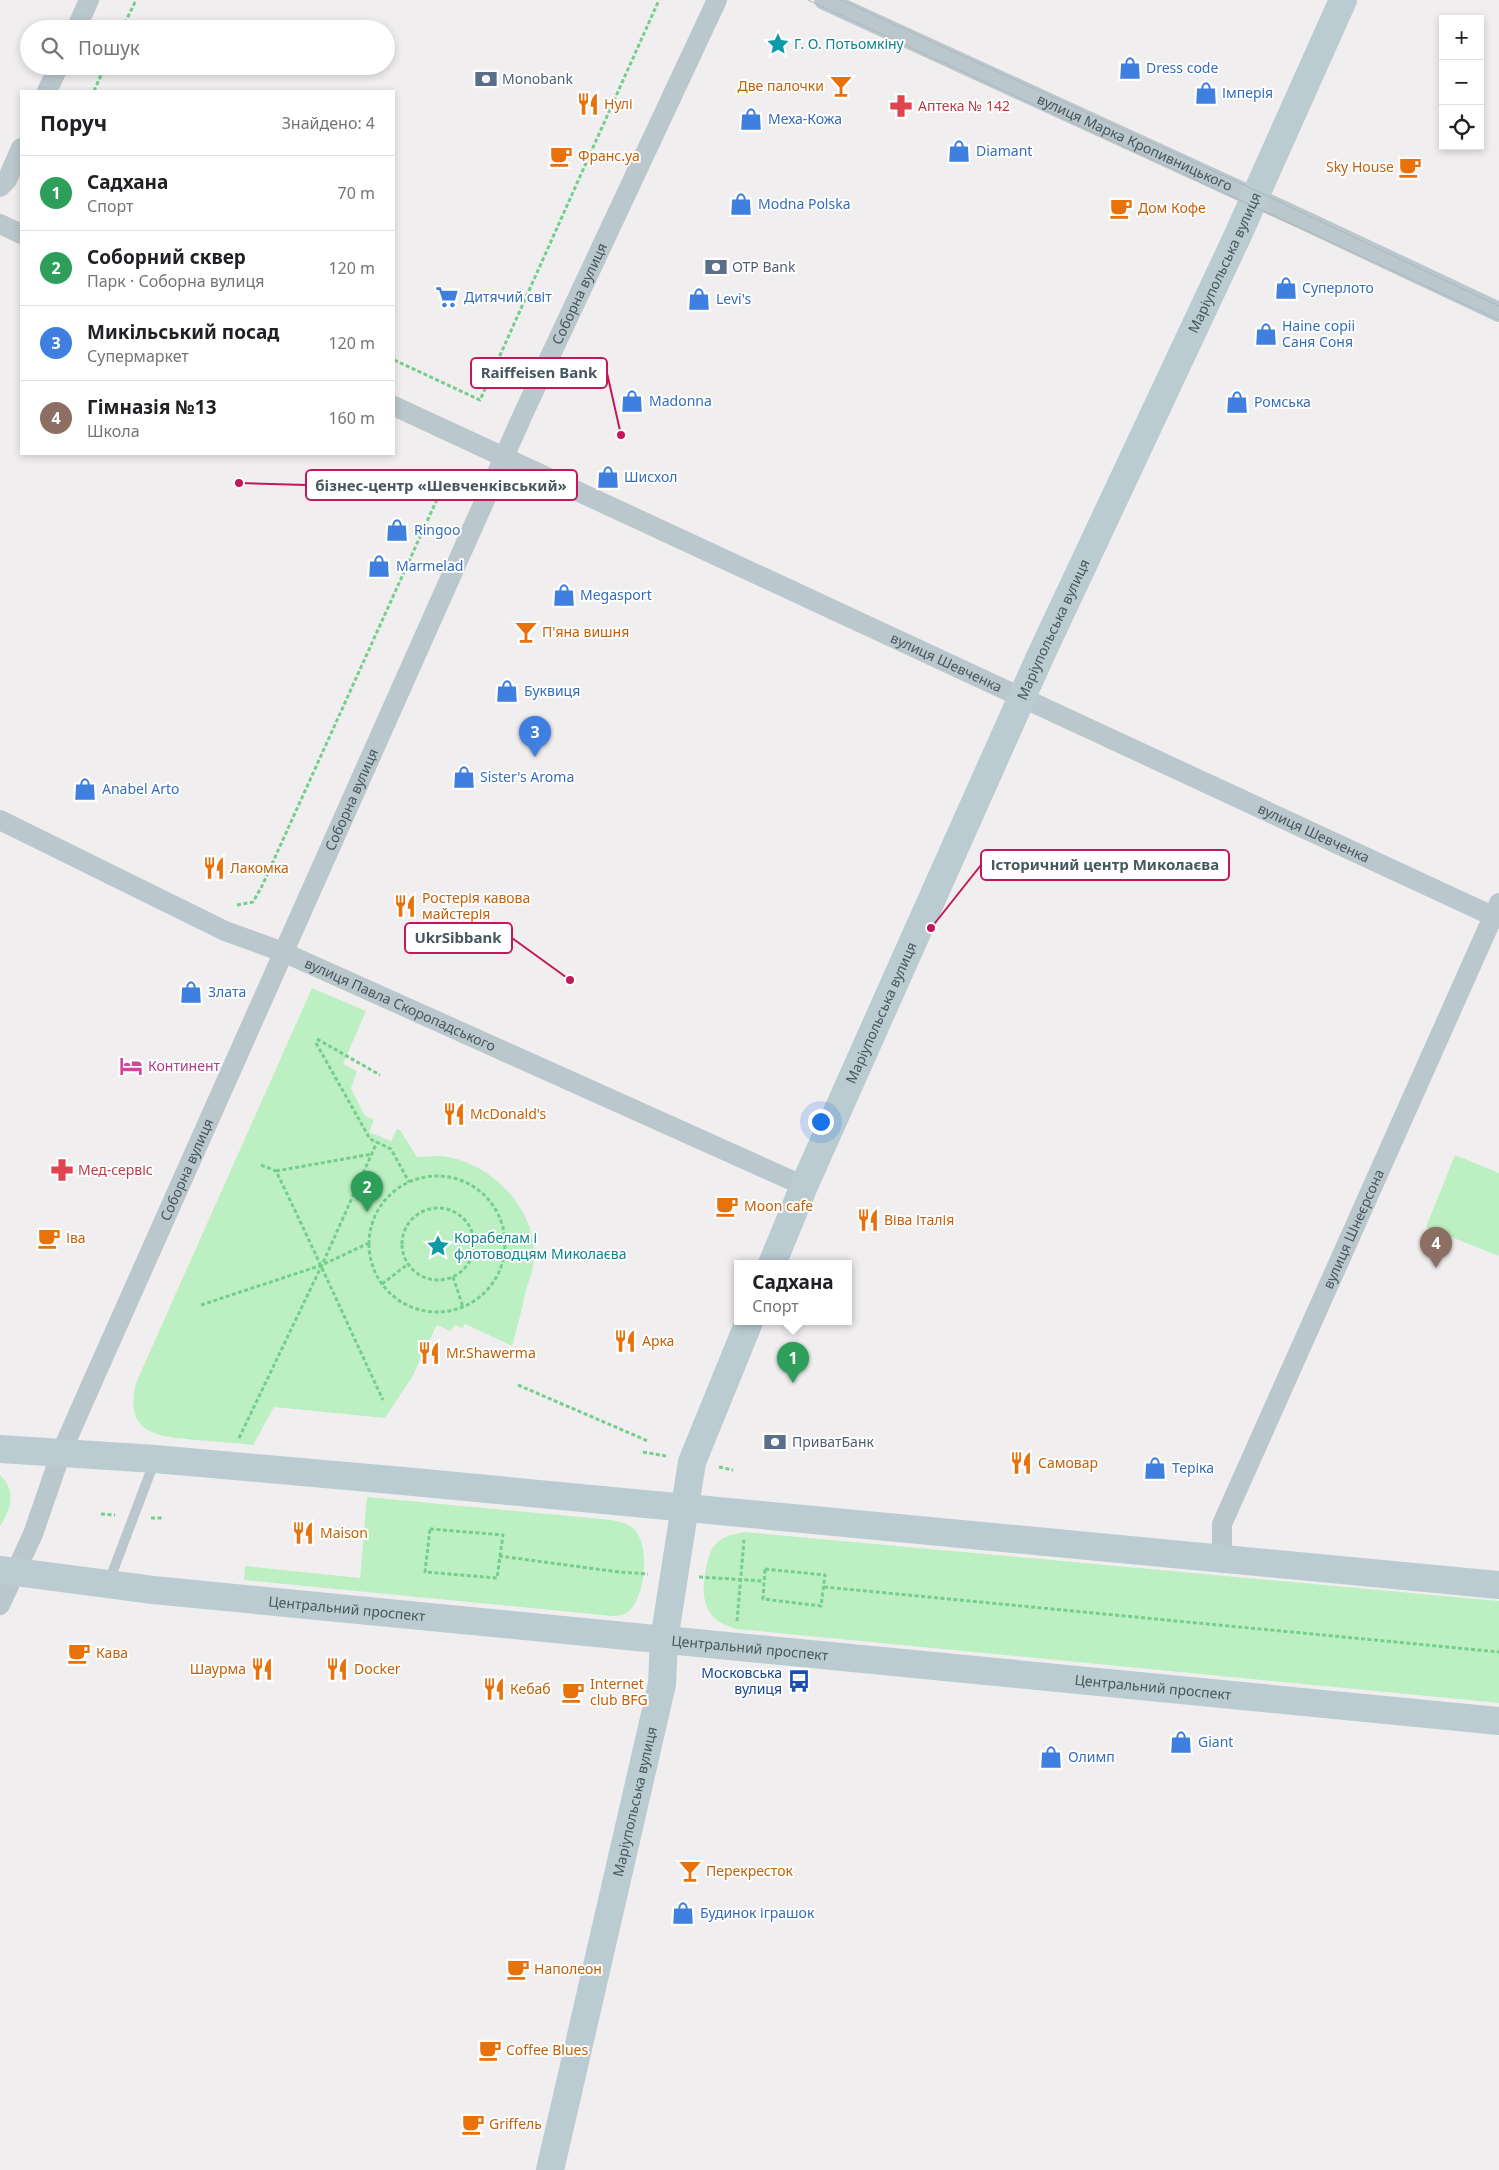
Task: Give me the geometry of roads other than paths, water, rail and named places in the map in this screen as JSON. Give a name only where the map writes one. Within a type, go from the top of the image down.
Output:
[{"type":"main road","name":"Маріупольська вулиця","points":[[774,1260],[804,1186],[1021,698],[1255,198],[1343,0]]},
{"type":"main road","name":"Маріупольська вулиця","points":[[550,2170],[662,1684],[664,1640],[692,1462],[748,1325]]},
{"type":"main road","points":[[0,1449],[155,1459],[1499,1585]]},
{"type":"main road","name":"Центральний проспект","points":[[8,1571],[107,1585],[1499,1721]]},
{"type":"street","points":[[80,20],[90,0]]},
{"type":"street","name":"Соборна вулиця","points":[[0,1605],[8,1571],[33,1534],[61,1453],[503,458],[717,0]]},
{"type":"street","name":"вулиця Марка Кропивницького","points":[[824,0],[1499,312]]},
{"type":"street","points":[[48,90],[55,75]]},
{"type":"street","points":[[0,187],[7,180],[20,150]]},
{"type":"street","points":[[0,224],[20,234]]},
{"type":"street","name":"вулиця Шевченка","points":[[395,406],[1021,698],[1497,913]]},
{"type":"street","name":"вулиця Павла Скоропадського","points":[[0,820],[225,931],[283,952],[804,1186]]},
{"type":"street","name":"вулиця Шнеєрсона","points":[[1222,1560],[1222,1524],[1497,913]]},
{"type":"lane","points":[[107,1585],[155,1459]]},
{"type":"tram line","points":[[808,0],[1499,320]]},
{"type":"tram line","points":[[841,0],[1240,183],[1499,306]]},
{"type":"place","name":"Г. О. Потьомкіну","points":[[778,44]]},
{"type":"place","name":"Dress code","points":[[1130,68]]},
{"type":"place","name":"Monobank","points":[[486,79]]},
{"type":"place","name":"Две палочки","points":[[841,86]]},
{"type":"place","name":"Імперія","points":[[1206,93]]},
{"type":"place","name":"Нулі","points":[[588,104]]},
{"type":"place","name":"Аптека № 142","points":[[901,106]]},
{"type":"place","name":"Меха-Кожа","points":[[751,119]]},
{"type":"place","name":"Diamant","points":[[959,151]]},
{"type":"place","name":"Франс.уа","points":[[561,156]]},
{"type":"place","name":"Sky House","points":[[1410,167]]},
{"type":"place","name":"Modna Polska","points":[[741,204]]},
{"type":"place","name":"Дом Кофе","points":[[1121,208]]},
{"type":"place","name":"OTP Bank","points":[[716,267]]},
{"type":"place","name":"Суперлото","points":[[1286,288]]},
{"type":"place","name":"Дитячий світ","points":[[447,297]]},
{"type":"place","name":"Levi's","points":[[699,299]]},
{"type":"place","name":"Haine copii Саня Соня","points":[[1266,334]]},
{"type":"place","name":"Madonna","points":[[632,401]]},
{"type":"place","name":"Ромська","points":[[1237,402]]},
{"type":"place","name":"Raiffeisen Bank","points":[[621,435]]},
{"type":"place","name":"Шисхол","points":[[608,477]]},
{"type":"place","name":"бізнес-центр «Шевченківський»","points":[[239,483]]},
{"type":"place","name":"Ringoo","points":[[397,530]]},
{"type":"place","name":"Marmelad","points":[[379,566]]},
{"type":"place","name":"Megasport","points":[[564,595]]},
{"type":"place","name":"П'яна вишня","points":[[526,632]]},
{"type":"place","name":"Буквиця","points":[[507,691]]},
{"type":"place","name":"Микільський посад","points":[[535,757]]},
{"type":"place","name":"Sister's Aroma","points":[[464,777]]},
{"type":"place","name":"Anabel Arto","points":[[85,789]]},
{"type":"place","name":"Лакомка","points":[[214,868]]},
{"type":"place","name":"Ростерія кавова майстерія","points":[[405,906]]},
{"type":"place","name":"Історичний центр Миколаєва","points":[[931,928]]},
{"type":"place","name":"UkrSibbank","points":[[570,980]]},
{"type":"place","name":"Злата","points":[[191,992]]},
{"type":"place","name":"Континент","points":[[131,1066]]},
{"type":"place","name":"McDonald's","points":[[454,1114]]},
{"type":"place","name":"Мед-сервіс","points":[[62,1170]]},
{"type":"place","name":"Moon cafe","points":[[727,1206]]},
{"type":"place","name":"Соборний сквер","points":[[367,1212]]},
{"type":"place","name":"Віва Італія","points":[[868,1220]]},
{"type":"place","name":"Іва","points":[[49,1238]]},
{"type":"place","name":"Корабелам і флотоводцям Миколаєва","points":[[438,1246]]},
{"type":"place","name":"Гімназія №13","points":[[1436,1268]]},
{"type":"place","name":"Арка","points":[[625,1341]]},
{"type":"place","name":"Mr.Shawerma","points":[[429,1353]]},
{"type":"place","name":"Садхана","points":[[793,1383]]},
{"type":"place","name":"ПриватБанк","points":[[775,1442]]},
{"type":"place","name":"Самовар","points":[[1021,1463]]},
{"type":"place","name":"Теріка","points":[[1155,1468]]},
{"type":"place","name":"Maison","points":[[303,1533]]},
{"type":"place","name":"Кава","points":[[79,1653]]},
{"type":"place","name":"Шаурма","points":[[262,1669]]},
{"type":"place","name":"Docker","points":[[337,1669]]},
{"type":"place","name":"Московська вулиця","points":[[799,1681]]},
{"type":"place","name":"Кебаб","points":[[494,1689]]},
{"type":"place","name":"Internet club BFG","points":[[573,1692]]},
{"type":"place","name":"Giant","points":[[1181,1742]]},
{"type":"place","name":"Олимп","points":[[1051,1757]]},
{"type":"place","name":"Перекресток","points":[[690,1871]]},
{"type":"place","name":"Будинок іграшок","points":[[683,1913]]},
{"type":"place","name":"Наполеон","points":[[518,1969]]},
{"type":"place","name":"Coffeе Blues","points":[[490,2050]]},
{"type":"place","name":"Griffeль","points":[[473,2124]]}]
